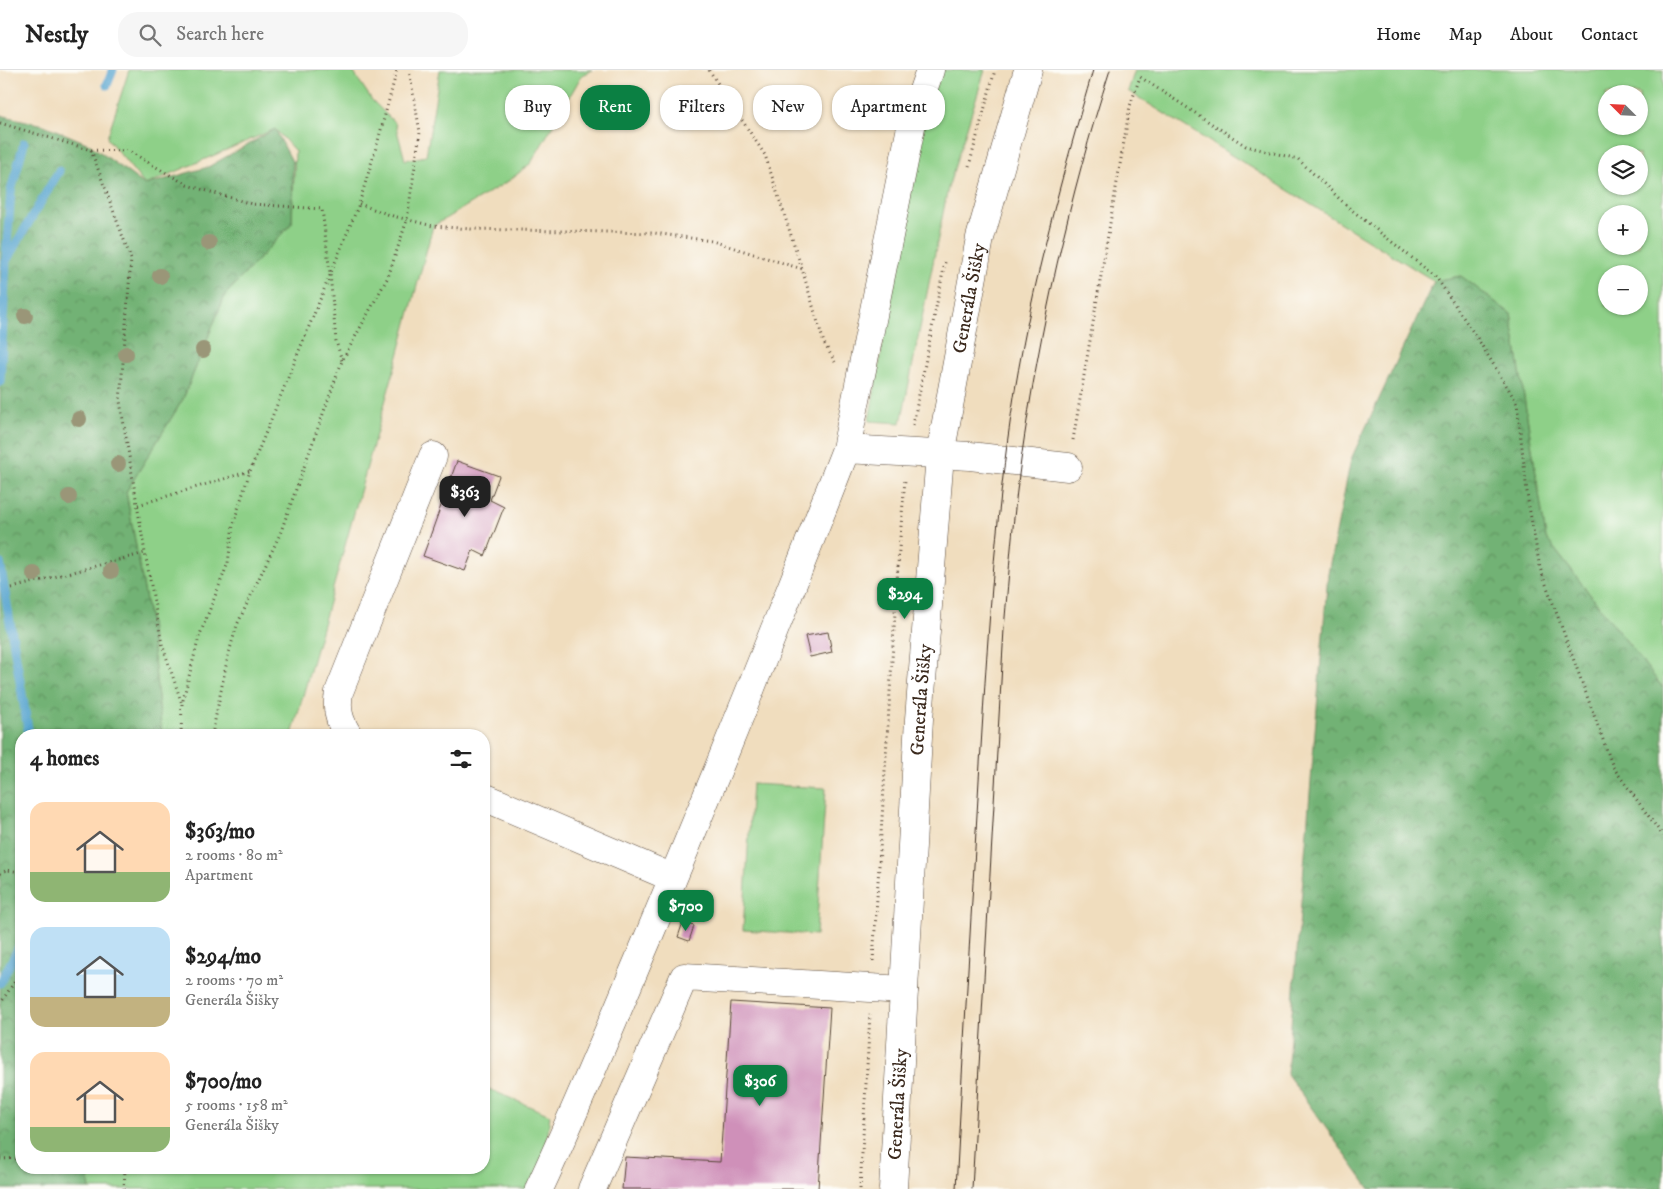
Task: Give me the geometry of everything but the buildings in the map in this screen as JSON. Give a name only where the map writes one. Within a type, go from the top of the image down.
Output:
[{"type":"main road","points":[[540,1189],[673,878],[773,635],[846,449],[912,122],[930,70]]},
{"type":"main road","name":"Generála Šišky","points":[[893,1189],[919,719],[940,455],[980,238],[1028,70]]},
{"type":"main road","points":[[846,449],[970,456],[1068,467]]},
{"type":"main road","points":[[345,729],[336,706],[338,692],[434,456]]},
{"type":"main road","points":[[490,799],[673,878]]},
{"type":"main road","points":[[592,1189],[684,976],[904,990]]},
{"type":"path","points":[[181,729],[182,704],[199,637],[228,563],[233,525],[250,471],[359,204],[397,70]]},
{"type":"path","points":[[213,729],[228,656],[237,625],[280,534],[342,361],[388,277],[406,220],[420,132],[409,70]]},
{"type":"path","points":[[709,70],[765,155],[824,343],[855,398]]},
{"type":"path","points":[[1068,467],[1130,106],[1140,77],[1246,146],[1298,159],[1348,207],[1436,277],[1479,341],[1517,403],[1528,501],[1540,568],[1613,767],[1663,836]]},
{"type":"path","points":[[0,123],[91,150],[129,151],[187,185],[252,204],[322,210],[336,341],[342,361]]},
{"type":"path","points":[[91,150],[131,259],[120,401],[162,644],[182,704]]},
{"type":"path","points":[[359,204],[406,220],[433,226],[472,229],[654,233],[712,241],[802,268]]},
{"type":"path","points":[[138,505],[250,471]]},
{"type":"path","points":[[12,588],[145,553]]},
{"type":"path","points":[[0,874],[7,870],[15,871]]},
{"type":"path","points":[[0,1004],[15,981]]},
{"type":"path","points":[[0,1159],[15,1158]]},
{"type":"path","points":[[124,1189],[125,1174]]},
{"type":"green space","points":[[129,70],[352,70],[372,100],[395,123],[405,160],[426,156],[440,70],[592,70],[582,75],[570,96],[570,85],[505,85],[505,130],[550,130],[531,163],[510,180],[433,226],[294,729],[161,729],[150,622],[126,492],[183,399],[225,295],[292,223],[295,151],[275,129],[145,185],[107,138]]},
{"type":"green space","points":[[938,70],[985,70],[948,188],[901,423],[869,421],[919,140],[922,130],[945,130],[945,85],[934,85]]},
{"type":"green space","points":[[1135,70],[1663,70],[1663,688],[1546,538],[1511,314],[1461,276],[1434,281],[1128,91]]},
{"type":"green space","points":[[0,115],[44,125],[89,144],[145,185],[208,167],[275,129],[293,163],[292,223],[225,295],[183,399],[126,492],[150,622],[161,729],[15,729],[15,1174],[88,1174],[90,1189],[0,1189]]},
{"type":"green space","points":[[1461,276],[1511,314],[1546,538],[1663,688],[1663,1189],[1370,1189],[1287,1074],[1328,573],[1351,459],[1434,281]]},
{"type":"green space","points":[[752,784],[826,788],[816,935],[743,930]]},
{"type":"green space","points":[[490,1090],[550,1115],[542,1189],[90,1189],[88,1174],[490,1174]]},
{"type":"waterway","points":[[107,85],[113,70]]},
{"type":"waterway","points":[[6,258],[11,191],[24,143]]},
{"type":"waterway","points":[[0,382],[6,261],[59,171]]},
{"type":"waterway","points":[[0,563],[28,729]]},
{"type":"waterway","points":[[0,983],[15,954]]},
{"type":"tram line","points":[[956,1189],[985,682],[996,536],[1015,390],[1030,309],[1059,189],[1093,70]]},
{"type":"tram line","points":[[972,1189],[1004,629],[1018,481],[1037,361],[1057,263],[1081,166],[1110,70]]}]
